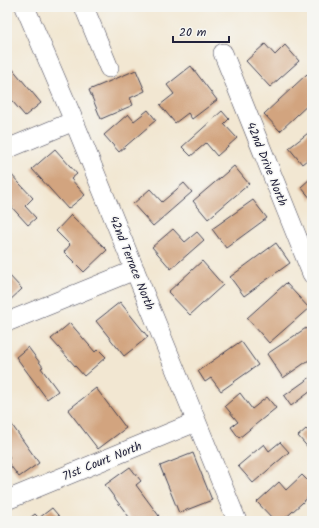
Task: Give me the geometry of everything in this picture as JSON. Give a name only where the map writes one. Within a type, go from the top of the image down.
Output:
[{"type":"street","name":"42nd Terrace North","points":[[25,7],[74,121],[237,521]]},
{"type":"street","points":[[84,7],[109,68]]},
{"type":"street","name":"42nd Drive North","points":[[223,54],[312,274]]},
{"type":"street","points":[[7,149],[74,121]]},
{"type":"street","points":[[7,322],[135,270]]},
{"type":"street","name":"71st Court North","points":[[7,500],[196,422]]},
{"type":"building","points":[[265,44],[275,55],[285,45],[299,61],[270,87],[246,61]]},
{"type":"building","points":[[191,66],[217,100],[192,119],[188,113],[175,123],[160,105],[174,94],[167,85]]},
{"type":"building","points":[[11,67],[41,103],[25,116],[7,95],[7,70]]},
{"type":"building","points":[[136,70],[145,91],[130,98],[133,105],[101,119],[89,90]]},
{"type":"building","points":[[307,74],[312,79],[312,101],[280,131],[264,114]]},
{"type":"building","points":[[148,110],[156,120],[119,152],[104,135],[128,114],[134,121]]},
{"type":"building","points":[[222,111],[229,119],[224,124],[237,138],[217,156],[206,143],[191,156],[182,147]]},
{"type":"building","points":[[312,130],[312,156],[302,164],[289,148]]},
{"type":"building","points":[[55,149],[77,174],[71,179],[85,195],[68,209],[32,169]]},
{"type":"building","points":[[234,166],[249,184],[208,219],[193,201]]},
{"type":"building","points":[[8,171],[33,198],[25,206],[36,218],[28,225],[7,202]]},
{"type":"building","points":[[312,177],[312,200],[301,187]]},
{"type":"building","points":[[184,183],[192,192],[153,226],[133,204],[150,189],[162,202]]},
{"type":"building","points":[[253,200],[267,218],[226,248],[212,229]]},
{"type":"building","points":[[71,215],[107,250],[84,272],[64,252],[70,245],[56,231]]},
{"type":"building","points":[[173,229],[185,242],[197,232],[204,240],[171,269],[152,247]]},
{"type":"building","points":[[276,243],[290,263],[244,296],[230,277]]},
{"type":"building","points":[[202,261],[223,285],[190,315],[168,292]]},
{"type":"building","points":[[7,273],[22,289],[7,303]]},
{"type":"building","points":[[286,283],[309,308],[269,343],[247,318]]},
{"type":"building","points":[[120,302],[148,337],[124,356],[96,321]]},
{"type":"building","points":[[70,323],[95,352],[98,349],[106,357],[84,376],[51,339]]},
{"type":"building","points":[[306,328],[312,338],[312,358],[283,378],[267,354]]},
{"type":"building","points":[[241,341],[258,365],[221,391],[211,378],[205,382],[198,371]]},
{"type":"building","points":[[28,347],[58,391],[47,399],[16,357]]},
{"type":"building","points":[[312,376],[312,393],[311,391],[291,406],[284,396]]},
{"type":"building","points":[[96,388],[126,428],[98,449],[68,410]]},
{"type":"building","points":[[240,393],[252,409],[267,397],[276,408],[239,438],[231,427],[238,422],[225,406]]},
{"type":"building","points":[[7,418],[39,463],[19,477],[7,461],[10,458],[7,453]]},
{"type":"building","points":[[306,429],[311,434],[312,433],[311,451],[298,436]]},
{"type":"building","points":[[280,442],[289,452],[253,483],[238,466],[264,444],[269,451]]},
{"type":"building","points":[[193,453],[212,500],[179,513],[160,466]]},
{"type":"building","points":[[130,467],[141,481],[136,485],[159,516],[151,521],[132,521],[105,485]]},
{"type":"building","points":[[302,475],[312,485],[312,494],[282,521],[275,521],[257,502],[279,482],[286,490]]},
{"type":"building","points":[[52,508],[63,521],[26,521],[35,514],[39,518]]}]
